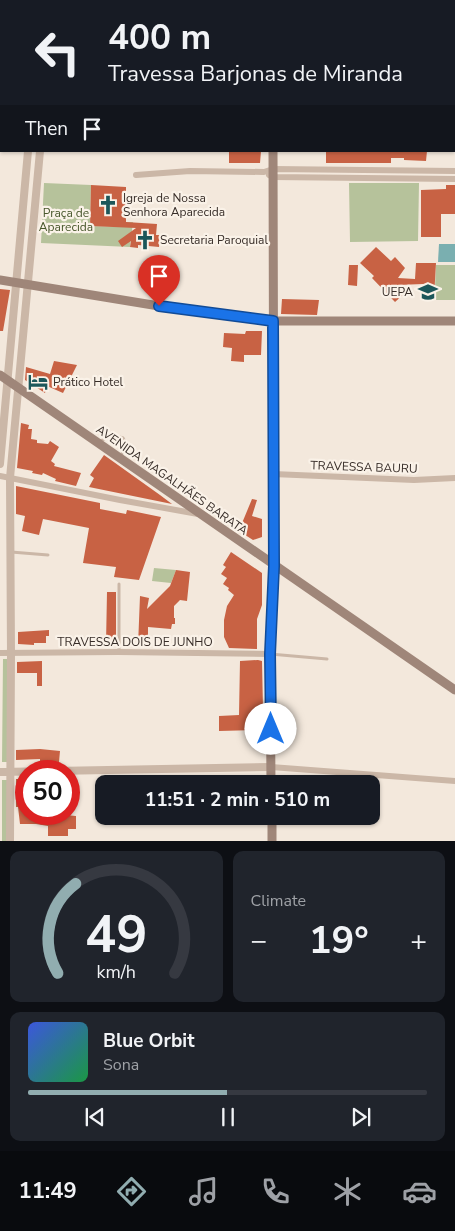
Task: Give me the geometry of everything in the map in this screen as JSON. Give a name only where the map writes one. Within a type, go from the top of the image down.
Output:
[{"type":"main road","points":[[271,775],[270,654],[274,566],[270,173],[273,152]]},
{"type":"main road","points":[[0,280],[159,306],[273,321],[455,321]]},
{"type":"main road","name":"AVENIDA MAGALHÃES BARATA","points":[[0,375],[455,690]]},
{"type":"main road","points":[[272,825],[272,841]]},
{"type":"street","points":[[0,464],[28,152]]},
{"type":"street","points":[[10,841],[10,478],[40,152]]},
{"type":"street","points":[[136,175],[190,171],[455,180]]},
{"type":"street","points":[[270,173],[455,171]]},
{"type":"street","points":[[20,237],[31,237]]},
{"type":"street","name":"TRAVESSA BAURU","points":[[273,474],[414,480],[455,478]]},
{"type":"street","points":[[0,476],[199,514]]},
{"type":"street","name":"TRAVESSA DOIS DE JUNHO","points":[[0,653],[270,654]]},
{"type":"street","points":[[0,772],[271,767],[455,781]]},
{"type":"lane","points":[[96,442],[108,437],[116,436],[122,438],[126,444],[120,459]]},
{"type":"lane","points":[[11,552],[48,555]]},
{"type":"lane","points":[[118,652],[120,584]]},
{"type":"lane","points":[[270,654],[327,659]]},
{"type":"green space","name":"Praça de Aparecida","points":[[44,183],[91,185],[90,226],[126,227],[126,222],[133,222],[130,247],[41,243]]},
{"type":"green space","points":[[349,183],[419,183],[418,241],[350,242]]},
{"type":"green space","points":[[436,265],[455,265],[455,300],[436,300]]},
{"type":"green space","points":[[154,568],[176,570],[171,583],[152,581]]},
{"type":"green space","points":[[3,659],[7,659],[7,762],[2,762]]},
{"type":"green space","points":[[2,780],[7,780],[7,841],[2,841]]},
{"type":"water","points":[[439,244],[455,244],[455,262],[438,262]]},
{"type":"building","points":[[229,152],[261,152],[260,163],[229,163]]},
{"type":"building","points":[[326,152],[427,152],[426,161],[391,158],[391,163],[326,163]]},
{"type":"building","name":"Igreja de Nossa Senhora Aparecida","points":[[91,185],[126,187],[126,222],[157,224],[156,235],[160,235],[159,247],[138,245],[138,248],[130,247],[131,241],[122,247],[118,241],[136,228],[90,226]]},
{"type":"building","points":[[446,185],[455,185],[455,214],[441,214],[441,237],[421,237],[421,190],[446,189]]},
{"type":"building","points":[[376,247],[391,261],[395,257],[405,268],[398,278],[415,279],[416,263],[436,263],[434,298],[422,297],[423,284],[398,285],[405,293],[395,302],[372,278],[374,276],[360,263]]},
{"type":"building","name":"UEPA","points":[[349,265],[358,265],[357,286],[348,285]]},
{"type":"building","points":[[0,289],[10,290],[3,331],[0,331]]},
{"type":"building","points":[[282,299],[319,300],[317,315],[281,314]]},
{"type":"building","points":[[246,331],[262,331],[261,355],[244,355],[244,362],[231,361],[232,348],[223,347],[224,333],[245,334]]},
{"type":"building","points":[[54,361],[77,365],[63,393],[47,386],[45,393],[25,380],[26,367],[50,374]]},
{"type":"building","points":[[21,423],[29,425],[28,429],[32,429],[31,439],[37,440],[37,443],[48,444],[50,441],[59,447],[51,461],[55,464],[54,466],[81,473],[76,486],[55,481],[56,479],[43,473],[42,475],[17,468]]},
{"type":"building","points":[[104,455],[172,504],[89,487],[94,478],[90,475]]},
{"type":"building","points":[[16,486],[100,503],[100,509],[126,514],[127,510],[161,517],[139,580],[114,577],[116,567],[83,563],[89,528],[43,519],[39,535],[22,531],[25,516],[16,514]]},
{"type":"building","points":[[252,499],[257,500],[252,516],[262,519],[262,537],[253,540],[242,533],[245,529],[240,528]]},
{"type":"building","points":[[231,552],[262,573],[262,605],[257,619],[257,649],[229,648],[224,637],[224,620],[227,606],[234,595],[223,584],[227,578],[221,574],[226,567],[223,565]]},
{"type":"building","points":[[176,570],[190,572],[187,601],[180,600],[174,606],[175,624],[172,624],[171,629],[148,627],[148,646],[138,646],[140,596],[149,598],[147,609],[170,586]]},
{"type":"building","points":[[107,592],[116,592],[116,644],[106,644]]},
{"type":"building","points":[[49,630],[49,636],[46,636],[46,643],[34,643],[34,645],[18,644],[18,632]]},
{"type":"building","points":[[42,661],[42,686],[37,686],[37,673],[17,673],[17,662]]},
{"type":"building","points":[[240,661],[262,661],[263,709],[257,710],[257,730],[219,731],[219,716],[239,715]]},
{"type":"building","points":[[40,749],[60,751],[59,760],[16,760],[16,750]]},
{"type":"building","points":[[42,825],[76,825],[76,829],[68,829],[68,836],[48,836],[48,826]]},
{"type":"place","name":"Igreja de Nossa Senhora Aparecida","points":[[108,205]]},
{"type":"place","name":"Secretaria Paroquial","points":[[145,240]]},
{"type":"place","name":"UEPA","points":[[428,292]]},
{"type":"place","name":"Prático Hotel","points":[[38,382]]},
{"type":"route","points":[[159,306],[273,321],[274,566],[270,654],[271,729]]}]
